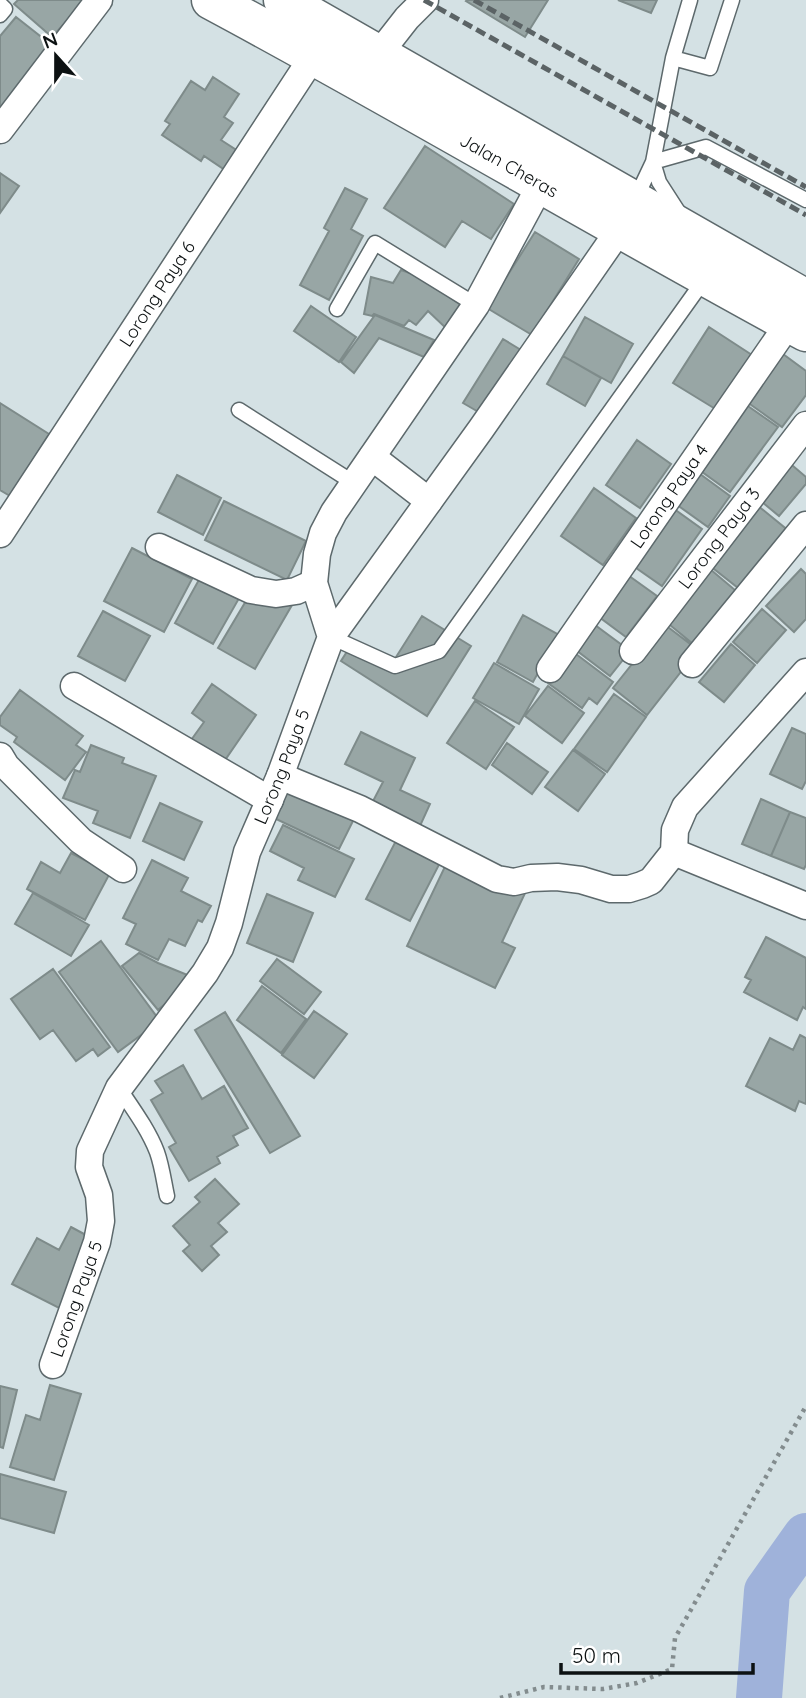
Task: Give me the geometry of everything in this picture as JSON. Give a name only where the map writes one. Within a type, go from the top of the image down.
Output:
[{"type":"main road","name":"Jalan Cheras","points":[[211,0],[314,55],[541,184],[694,235],[800,318]]},
{"type":"main road","name":"Jalan Cheras","points":[[282,0],[378,55],[628,215],[706,277],[800,318]]},
{"type":"street","points":[[0,130],[99,0]]},
{"type":"street","points":[[378,55],[425,0]]},
{"type":"street","name":"Lorong Paya 6","points":[[2,527],[314,55]]},
{"type":"street","points":[[331,637],[314,583],[317,554],[323,533],[334,512],[476,305],[541,184]]},
{"type":"street","name":"Lorong Paya 5","points":[[53,1365],[97,1242],[101,1221],[99,1195],[89,1167],[90,1151],[119,1088],[205,973],[220,948],[247,852],[280,776],[331,637],[628,215]]},
{"type":"street","name":"Lorong Paya 4","points":[[550,669],[800,318]]},
{"type":"street","name":"Lorong Paya 3","points":[[633,651],[806,425]]},
{"type":"street","points":[[372,457],[429,501]]},
{"type":"street","points":[[692,664],[806,525]]},
{"type":"street","points":[[159,547],[251,590],[286,593],[314,583]]},
{"type":"street","points":[[280,776],[360,809],[497,879],[514,882],[557,877],[581,880],[611,890],[629,889],[650,881],[674,852],[675,830],[685,807],[802,683]]},
{"type":"street","points":[[74,686],[270,800]]},
{"type":"street","points":[[0,757],[81,841],[123,869]]},
{"type":"street","points":[[674,852],[806,906]]},
{"type":"lane","points":[[628,215],[653,162],[673,58],[690,0]]},
{"type":"lane","points":[[673,58],[710,68],[732,0]]},
{"type":"lane","points":[[0,4],[5,9],[0,15]]},
{"type":"lane","points":[[653,162],[706,147],[806,200]]},
{"type":"lane","points":[[653,162],[659,182],[694,235]]},
{"type":"lane","points":[[337,309],[375,243],[476,305]]},
{"type":"lane","points":[[331,637],[395,666],[439,651],[706,277]]},
{"type":"lane","points":[[239,410],[354,483]]},
{"type":"lane","points":[[119,1088],[153,1142],[167,1196]]},
{"type":"path","points":[[500,1698],[544,1687],[603,1689],[637,1682],[672,1669],[675,1639],[806,1406]]},
{"type":"building","points":[[18,0],[86,0],[52,37],[14,4]]},
{"type":"building","points":[[467,0],[548,0],[525,37]]},
{"type":"building","points":[[618,0],[657,0],[651,13]]},
{"type":"building","points":[[16,17],[54,47],[0,112],[0,36]]},
{"type":"building","points":[[213,77],[239,94],[224,117],[233,123],[221,140],[238,151],[225,170],[204,156],[201,161],[162,135],[170,124],[165,121],[191,81],[205,90]]},
{"type":"building","points":[[425,146],[514,204],[491,239],[462,221],[445,247],[384,208]]},
{"type":"building","points":[[0,173],[19,186],[0,213]]},
{"type":"building","points":[[345,188],[367,199],[351,229],[363,236],[329,300],[300,285],[329,231],[324,228]]},
{"type":"building","points":[[535,232],[579,259],[532,335],[487,308]]},
{"type":"building","points":[[401,270],[421,277],[465,308],[449,331],[428,311],[416,325],[409,320],[404,326],[374,314],[364,314],[371,277],[393,283]]},
{"type":"building","points":[[311,306],[356,337],[339,362],[294,331]]},
{"type":"building","points":[[375,315],[434,340],[424,357],[379,338],[354,373],[341,362]]},
{"type":"building","points":[[585,317],[633,344],[611,383],[563,356]]},
{"type":"building","points":[[709,327],[752,355],[717,410],[673,383]]},
{"type":"building","points":[[503,339],[521,350],[482,414],[463,403]]},
{"type":"building","points":[[783,354],[806,371],[806,395],[782,427],[747,402]]},
{"type":"building","points":[[563,356],[601,378],[585,406],[547,384]]},
{"type":"building","points":[[0,403],[49,434],[10,496],[0,490]]},
{"type":"building","points":[[745,404],[778,427],[730,492],[698,469]]},
{"type":"building","points":[[637,440],[671,464],[640,508],[606,485]]},
{"type":"building","points":[[786,460],[806,477],[806,484],[779,516],[756,497]]},
{"type":"building","points":[[696,471],[730,496],[708,527],[673,502]]},
{"type":"building","points":[[177,475],[221,498],[203,535],[158,512]]},
{"type":"building","points":[[594,488],[636,518],[603,565],[561,536]]},
{"type":"building","points":[[224,501],[306,541],[287,580],[205,540]]},
{"type":"building","points":[[757,505],[795,536],[747,595],[709,565]]},
{"type":"building","points":[[670,506],[702,529],[662,586],[629,563]]},
{"type":"building","points":[[132,548],[192,579],[164,632],[104,601]]},
{"type":"building","points":[[211,558],[250,579],[213,644],[175,623]]},
{"type":"building","points":[[710,569],[742,596],[698,648],[665,621]]},
{"type":"building","points":[[801,569],[806,574],[806,619],[794,632],[766,606]]},
{"type":"building","points":[[625,573],[657,596],[626,637],[595,614]]},
{"type":"building","points":[[256,584],[292,605],[255,669],[218,648]]},
{"type":"building","points":[[762,609],[786,630],[757,663],[733,642]]},
{"type":"building","points":[[103,611],[150,636],[125,681],[78,656]]},
{"type":"building","points":[[523,615],[559,635],[533,682],[497,662]]},
{"type":"building","points":[[422,616],[471,646],[427,716],[341,661],[353,642],[391,665]]},
{"type":"building","points":[[591,622],[630,651],[610,676],[572,647]]},
{"type":"building","points":[[664,624],[698,650],[647,715],[613,688]]},
{"type":"building","points":[[731,644],[755,665],[724,702],[699,682]]},
{"type":"building","points":[[572,651],[613,682],[597,704],[589,698],[582,708],[548,683]]},
{"type":"building","points":[[494,663],[539,689],[519,724],[473,698]]},
{"type":"building","points":[[212,684],[256,715],[221,766],[189,743],[204,722],[192,713]]},
{"type":"building","points":[[548,686],[584,713],[562,743],[525,716]]},
{"type":"building","points":[[20,690],[83,736],[76,745],[86,752],[65,780],[14,742],[17,737],[0,725],[0,717]]},
{"type":"building","points":[[614,694],[646,717],[607,772],[574,749]]},
{"type":"building","points":[[475,701],[514,727],[486,769],[447,743]]},
{"type":"building","points":[[792,728],[806,734],[806,781],[802,789],[770,774]]},
{"type":"building","points":[[361,732],[415,758],[400,790],[430,804],[420,826],[372,803],[383,782],[345,764]]},
{"type":"building","points":[[507,743],[548,772],[532,794],[492,765]]},
{"type":"building","points":[[91,745],[124,758],[122,763],[156,776],[130,838],[93,823],[98,811],[63,798],[75,770],[80,772]]},
{"type":"building","points":[[573,750],[605,774],[578,811],[545,787]]},
{"type":"building","points":[[293,780],[358,811],[339,849],[274,818]]},
{"type":"building","points":[[761,799],[790,812],[771,856],[742,844]]},
{"type":"building","points":[[160,803],[202,822],[184,860],[143,841]]},
{"type":"building","points":[[790,812],[806,818],[804,869],[771,856]]},
{"type":"building","points":[[283,825],[354,859],[335,897],[298,880],[304,868],[270,851]]},
{"type":"building","points":[[401,831],[445,853],[410,921],[366,899]]},
{"type":"building","points":[[71,853],[110,873],[85,920],[27,889],[41,862],[60,873]]},
{"type":"building","points":[[451,854],[527,889],[502,942],[515,948],[495,988],[407,946]]},
{"type":"building","points":[[152,860],[188,878],[181,891],[211,906],[202,922],[198,920],[185,946],[169,939],[158,960],[126,944],[136,924],[123,918]]},
{"type":"building","points":[[33,893],[89,925],[71,956],[15,924]]},
{"type":"building","points":[[267,894],[313,913],[293,962],[247,943]]},
{"type":"building","points":[[766,937],[806,958],[806,1009],[803,1007],[797,1020],[744,992],[751,980],[745,977]]},
{"type":"building","points":[[101,941],[160,1021],[118,1052],[59,972]]},
{"type":"building","points":[[139,953],[195,978],[158,1010],[122,966]]},
{"type":"building","points":[[277,959],[321,992],[304,1014],[260,981]]},
{"type":"building","points":[[53,969],[110,1047],[98,1056],[93,1049],[76,1061],[53,1030],[40,1039],[11,999]]},
{"type":"building","points":[[262,986],[306,1019],[281,1053],[237,1020]]},
{"type":"building","points":[[314,1011],[347,1034],[314,1078],[282,1055]]},
{"type":"building","points":[[225,1012],[300,1136],[270,1153],[195,1030]]},
{"type":"building","points":[[800,1035],[806,1038],[806,1104],[799,1101],[795,1111],[746,1086],[770,1038],[793,1050]]},
{"type":"building","points":[[183,1065],[202,1099],[224,1086],[248,1128],[233,1136],[238,1145],[217,1157],[220,1163],[189,1181],[169,1147],[176,1143],[151,1100],[163,1093],[155,1081]]},
{"type":"building","points":[[215,1179],[239,1204],[218,1223],[227,1232],[211,1246],[219,1255],[202,1271],[183,1251],[190,1245],[173,1226],[200,1202],[195,1197]]},
{"type":"building","points":[[71,1227],[99,1242],[63,1310],[12,1284],[37,1238],[59,1250]]},
{"type":"building","points":[[50,1385],[81,1394],[54,1480],[10,1467],[26,1415],[40,1420]]},
{"type":"building","points":[[0,1386],[17,1390],[3,1448],[0,1447]]},
{"type":"building","points":[[0,1474],[66,1492],[54,1533],[0,1518]]},
{"type":"waterway","points":[[759,1698],[767,1591],[806,1536]]},
{"type":"railway","points":[[424,0],[806,215]]},
{"type":"railway","points":[[474,0],[806,187]]}]
